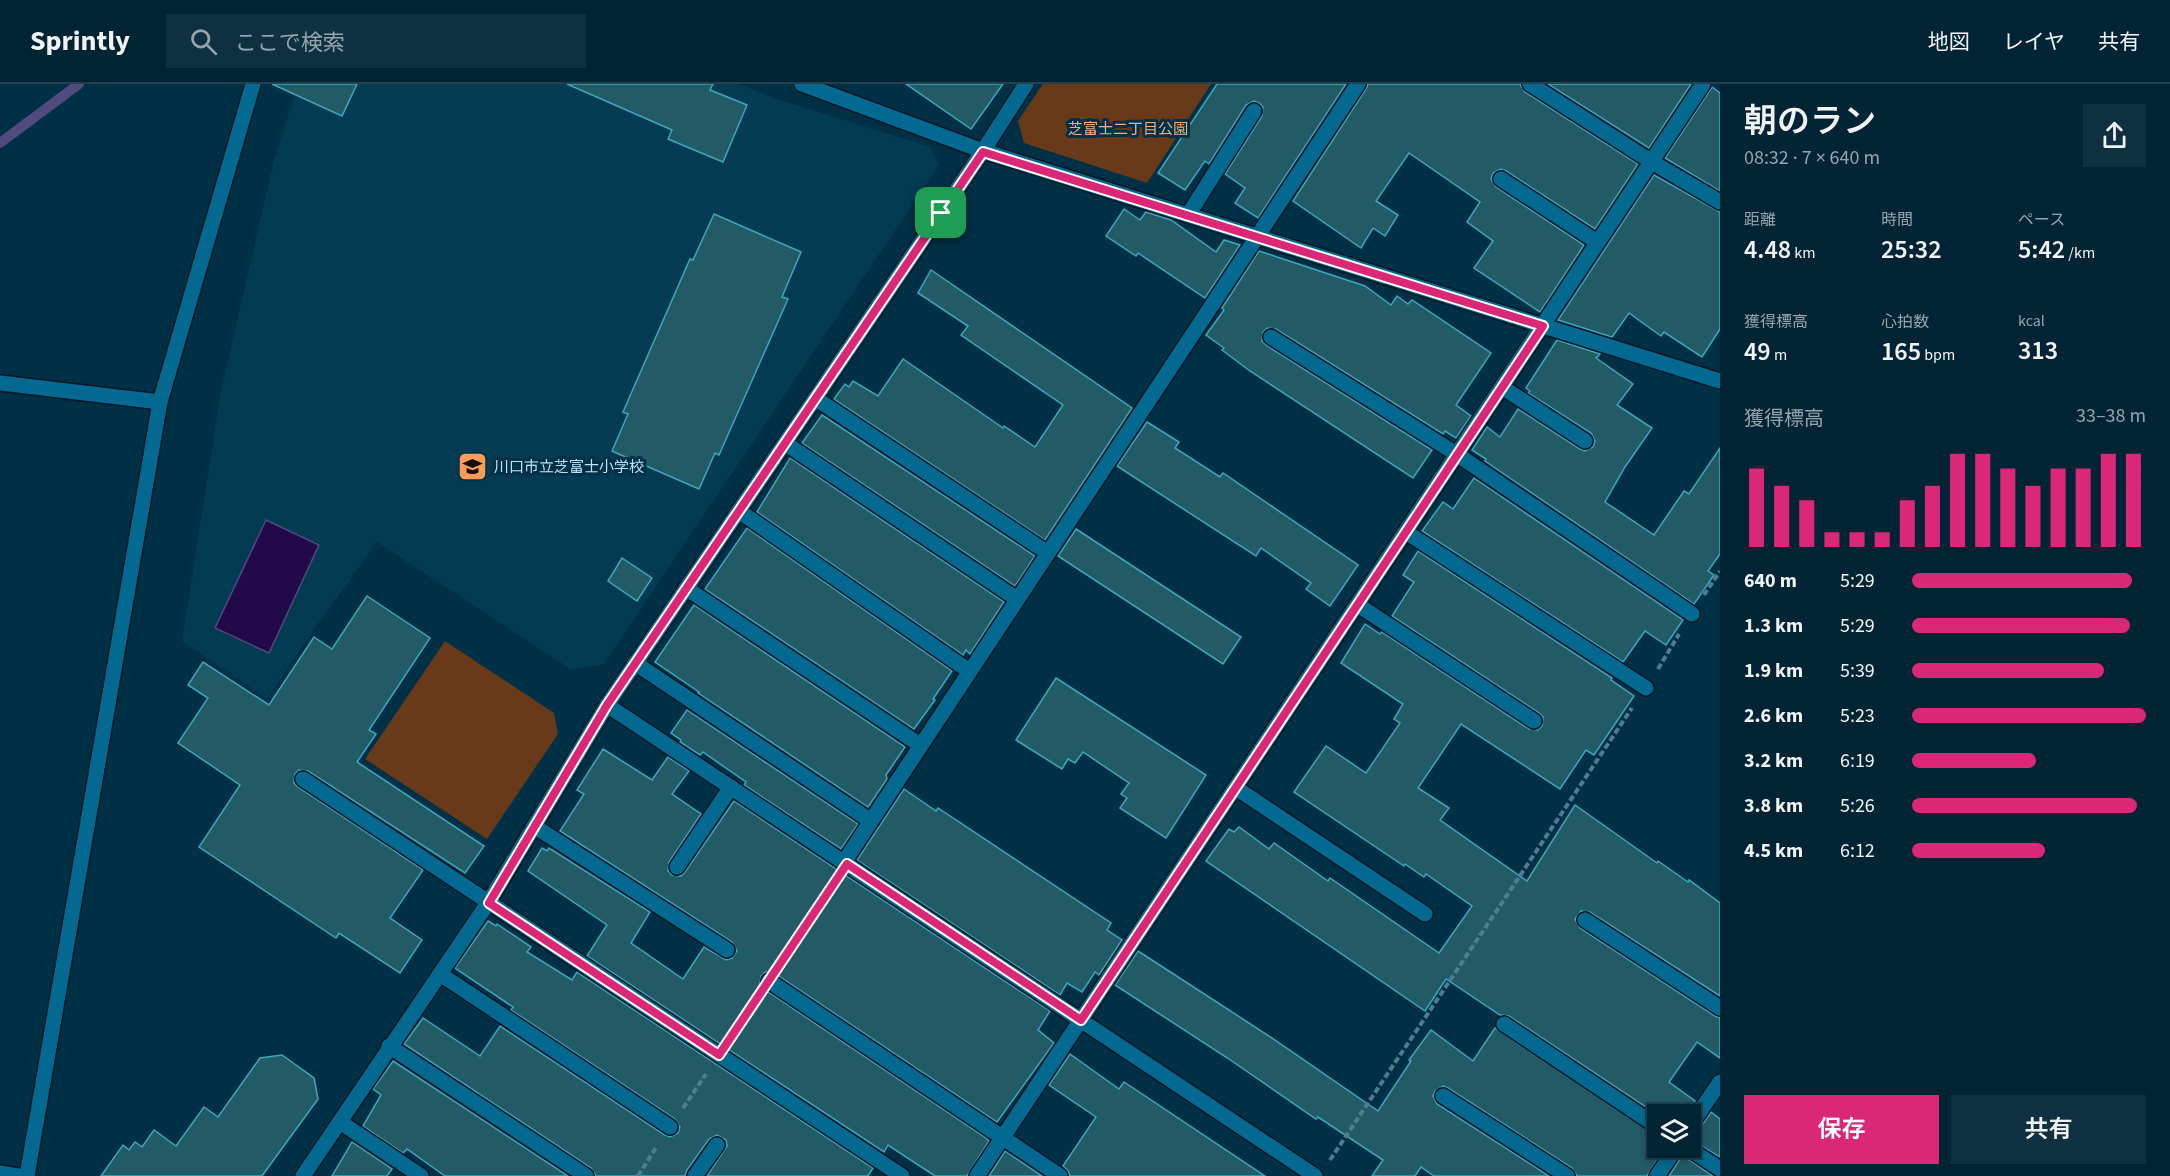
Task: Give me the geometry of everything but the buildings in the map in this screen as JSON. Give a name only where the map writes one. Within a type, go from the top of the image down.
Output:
[{"type":"street","points":[[27,1176],[160,402],[253,84]]},
{"type":"street","points":[[802,84],[983,152],[1720,381]]},
{"type":"street","points":[[303,1176],[389,1046],[489,903],[607,705],[983,152],[1026,84]]},
{"type":"street","points":[[845,863],[920,745],[1358,84]]},
{"type":"street","points":[[1530,84],[1652,162],[1720,202]]},
{"type":"street","points":[[977,1176],[1652,162],[1699,85]]},
{"type":"street","points":[[1188,215],[1254,111]]},
{"type":"street","points":[[1501,179],[1598,242]]},
{"type":"street","points":[[1271,337],[1458,455],[1692,614]]},
{"type":"street","points":[[0,383],[160,402]]},
{"type":"street","points":[[1503,387],[1585,441]]},
{"type":"street","points":[[815,398],[1047,553]]},
{"type":"street","points":[[785,442],[1017,600]]},
{"type":"street","points":[[739,511],[969,671]]},
{"type":"street","points":[[1406,532],[1646,687]]},
{"type":"street","points":[[686,588],[920,745]]},
{"type":"street","points":[[1358,605],[1534,721]]},
{"type":"street","points":[[635,663],[871,821]]},
{"type":"street","points":[[607,705],[1081,1020],[1321,1171]]},
{"type":"street","points":[[303,779],[903,1176]]},
{"type":"street","points":[[677,867],[731,787]]},
{"type":"street","points":[[1236,788],[1425,914]]},
{"type":"street","points":[[534,826],[727,950]]},
{"type":"street","points":[[1585,920],[1720,1008]]},
{"type":"street","points":[[440,974],[670,1127]]},
{"type":"street","points":[[769,981],[1060,1176]]},
{"type":"street","points":[[1504,1024],[1647,1120]]},
{"type":"street","points":[[389,1046],[586,1176]]},
{"type":"street","points":[[1701,1110],[1720,1082]]},
{"type":"street","points":[[1443,1096],[1567,1176]]},
{"type":"street","points":[[339,1122],[421,1176]]},
{"type":"street","points":[[695,1176],[717,1145]]},
{"type":"street","points":[[1701,1157],[1720,1169]]},
{"type":"street","points":[[1657,1176],[1669,1158]]},
{"type":"street","points":[[0,1173],[18,1176]]},
{"type":"path","points":[[1321,1171],[1646,687],[1720,571]]},
{"type":"path","points":[[638,1176],[845,863]]},
{"type":"shaded area","name":"川口市立芝富士小学校","points":[[298,84],[739,84],[774,98],[930,147],[939,165],[604,664],[572,670],[377,542],[267,699],[182,641],[221,391],[274,160]]},
{"type":"shaded area","points":[[266,520],[319,545],[269,653],[215,628]]},
{"type":"green space","name":"芝富士二丁目公園","points":[[1043,84],[1211,84],[1147,183],[1024,143],[1018,121]]},
{"type":"green space","points":[[445,641],[554,713],[558,734],[487,839],[365,759]]},
{"type":"waterway","points":[[0,143],[79,84]]},
{"type":"place","name":"川口市立芝富士小学校","points":[[473,467]]},
{"type":"route","points":[[983,152],[1543,326],[1081,1020],[847,864],[719,1055],[489,903],[607,705],[941,213],[983,152]]}]
